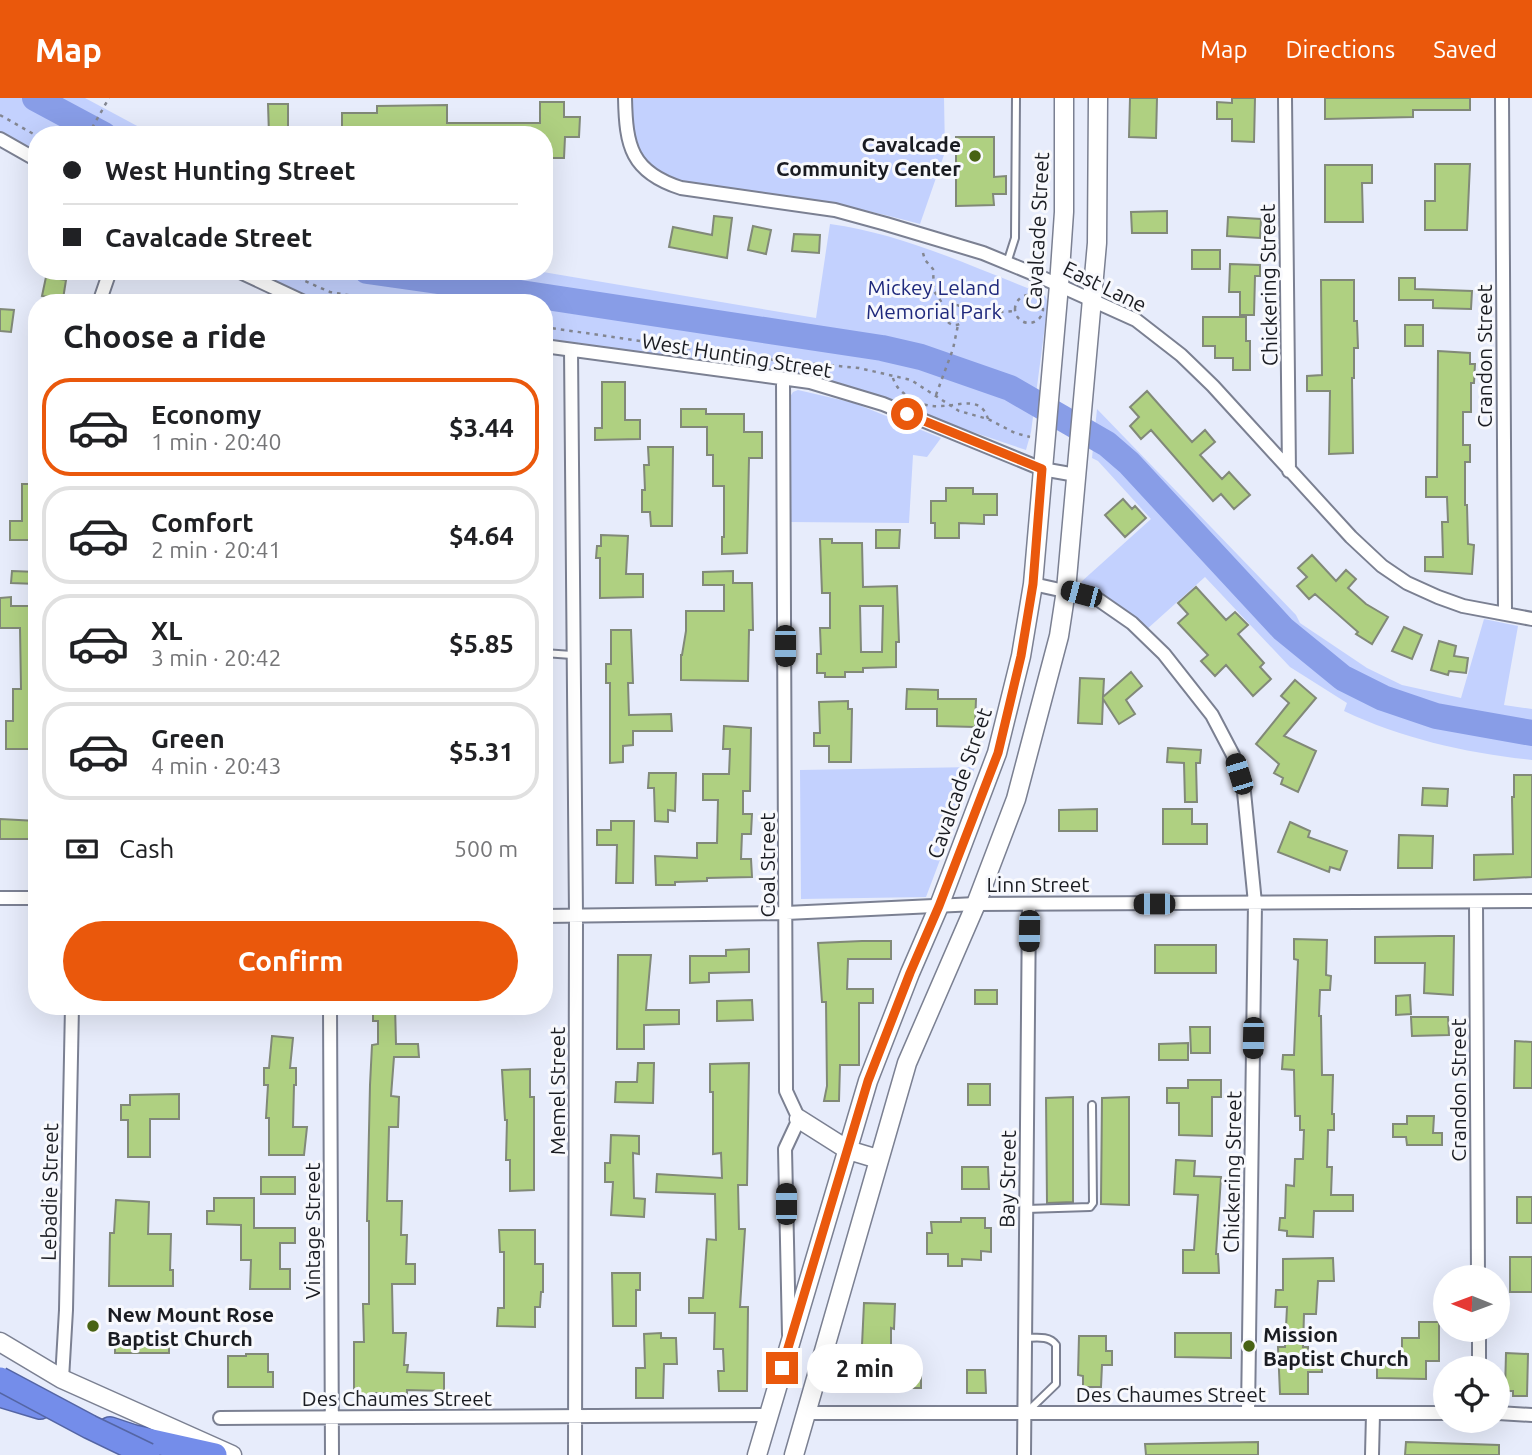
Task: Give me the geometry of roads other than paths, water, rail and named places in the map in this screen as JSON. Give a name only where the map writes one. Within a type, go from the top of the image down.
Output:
[{"type":"highway","points":[[0,1379],[148,1455]]},
{"type":"highway","points":[[0,1395],[134,1437],[215,1455]]},
{"type":"main road","name":"Cavalcade Street","points":[[757,1455],[868,1081],[998,751],[1021,656],[1033,584],[1059,285],[1064,212],[1064,98]]},
{"type":"main road","points":[[794,1455],[907,1063],[976,904],[1016,799],[1059,636],[1066,590],[1093,301],[1097,243],[1098,98]]},
{"type":"main road","points":[[998,751],[1028,758]]},
{"type":"main road","points":[[799,1119],[848,1150],[878,1158]]},
{"type":"main road","points":[[0,1342],[62,1379],[232,1455]]},
{"type":"street","name":"East Lane","points":[[625,98],[626,131],[635,157],[648,173],[669,184],[835,210],[983,253],[1136,320],[1181,355],[1248,422],[1289,471],[1351,537],[1382,566],[1407,583],[1463,606],[1532,619]]},
{"type":"street","name":"Chickering Street","points":[[1285,98],[1289,471]]},
{"type":"street","name":"Crandon Street","points":[[1502,98],[1505,613]]},
{"type":"street","points":[[0,139],[28,155]]},
{"type":"street","points":[[257,280],[287,294]]},
{"type":"street","name":"West Hunting Street","points":[[553,347],[810,382],[883,404],[1042,469],[1076,475]]},
{"type":"street","name":"Memel Street","points":[[571,350],[576,916],[575,1455]]},
{"type":"street","name":"Coal Street","points":[[783,379],[786,1091],[799,1119]]},
{"type":"street","name":"Chickering Street","points":[[1033,584],[1096,598],[1132,623],[1164,654],[1212,715],[1233,755],[1244,792],[1255,904],[1248,1413]]},
{"type":"street","points":[[0,898],[28,898]]},
{"type":"street","name":"Linn Street","points":[[553,916],[786,914],[976,904],[1532,901]]},
{"type":"street","name":"Crandon Street","points":[[1476,902],[1478,1265]]},
{"type":"street","name":"Bay Street","points":[[1024,1455],[1029,904]]},
{"type":"street","name":"Lebadie Street","points":[[62,1379],[66,1310],[72,1015]]},
{"type":"street","name":"Vintage Street","points":[[330,1015],[332,1455]]},
{"type":"street","points":[[789,1345],[785,1149],[799,1119]]},
{"type":"street","name":"Des Chaumes Street","points":[[807,1413],[1433,1413]]},
{"type":"street","points":[[1372,1455],[1373,1414]]},
{"type":"street","points":[[1510,1414],[1532,1415]]},
{"type":"street","name":"Des Chaumes Street","points":[[220,1418],[769,1415]]},
{"type":"lane","points":[[1007,263],[1015,238],[1016,98]]},
{"type":"lane","points":[[553,654],[572,655]]},
{"type":"lane","points":[[1026,1209],[1090,1207],[1093,1203],[1092,1105]]},
{"type":"lane","points":[[1024,1415],[1056,1384],[1056,1345],[1052,1340],[1025,1338]]},
{"type":"waterway","points":[[35,98],[87,126]]},
{"type":"waterway","points":[[430,280],[527,294]]},
{"type":"waterway","points":[[553,298],[882,348],[921,357],[1010,388],[1107,444],[1129,463],[1283,629],[1343,678],[1383,698],[1436,716],[1532,733]]},
{"type":"place","name":"Cavalcade Community Center","points":[[975,156]]},
{"type":"place","name":"New Mount Rose Baptist Church","points":[[93,1326]]},
{"type":"place","name":"Mission Baptist Church","points":[[1249,1346]]},
{"type":"park label","name":"Mickey Leland Memorial Park","points":[[934,299]]}]
